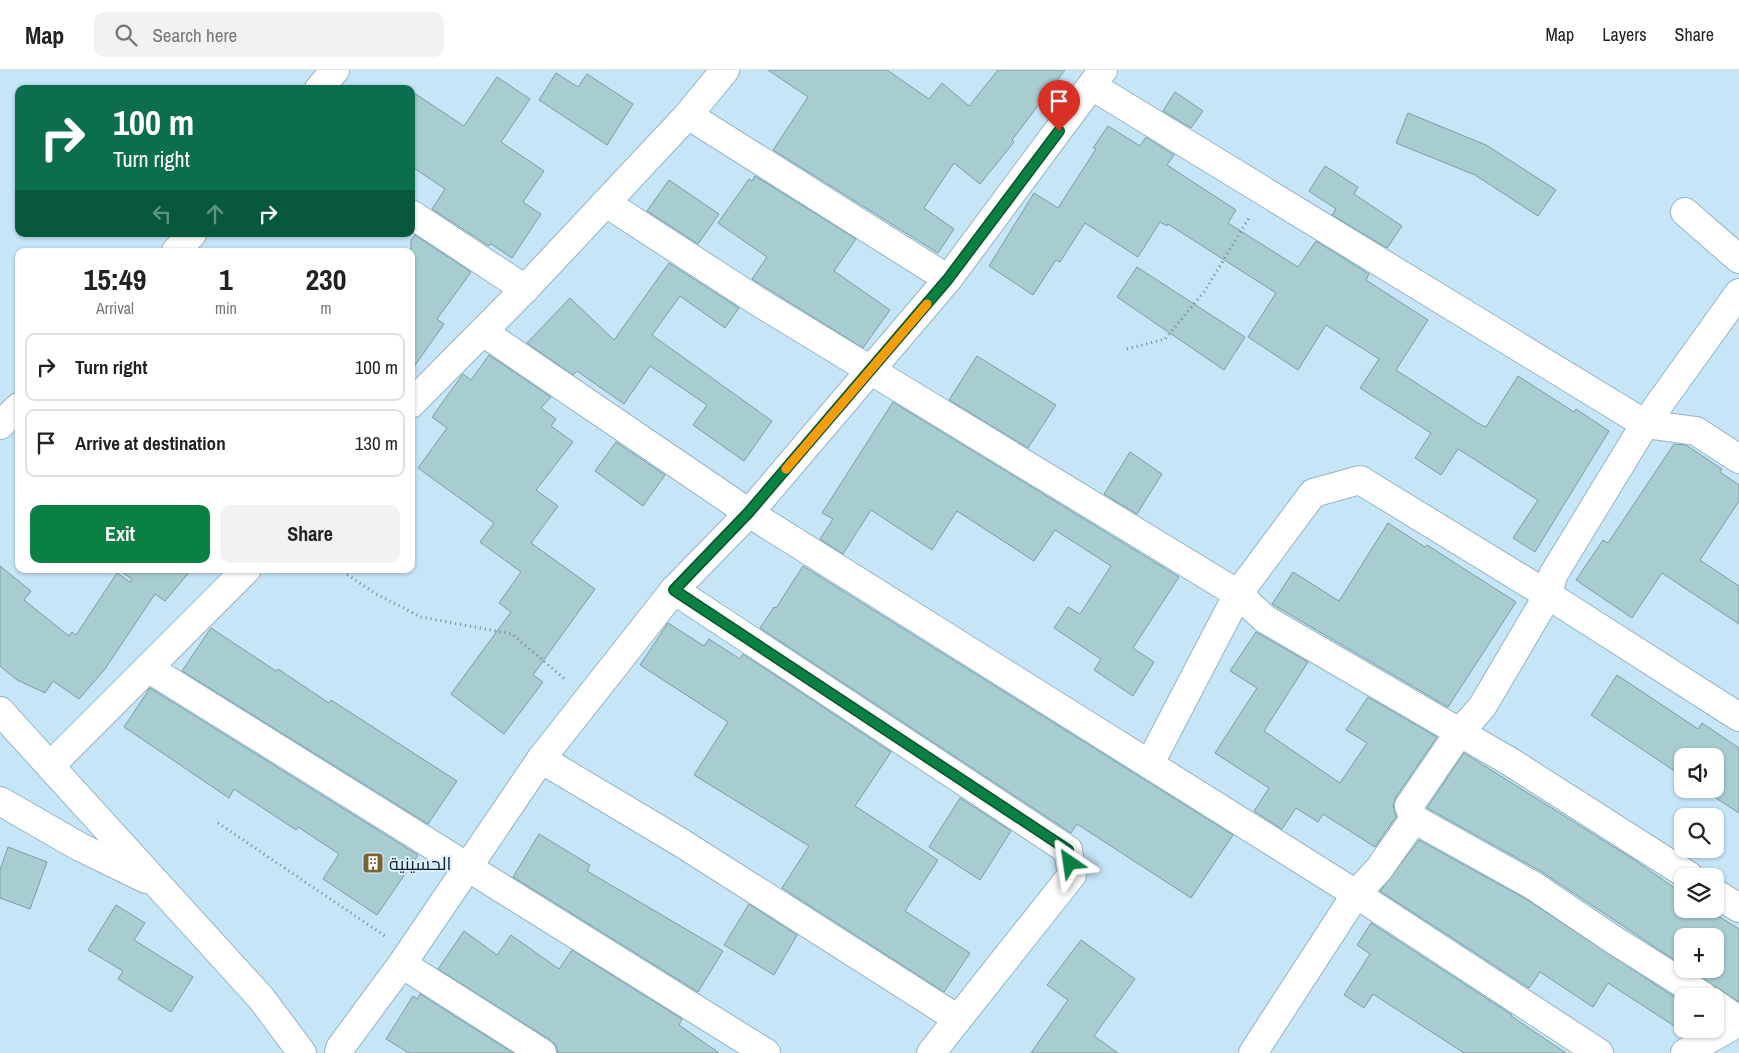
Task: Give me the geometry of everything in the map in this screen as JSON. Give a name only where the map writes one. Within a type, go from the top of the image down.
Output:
[{"type":"street","points":[[322,85],[335,70]]},
{"type":"street","points":[[415,400],[525,289],[688,116],[725,70]]},
{"type":"street","points":[[339,1053],[340,1048],[406,959],[541,759],[674,590],[749,512],[948,279],[1098,78],[1265,192],[1645,424],[1696,430],[1739,459]]},
{"type":"street","points":[[688,116],[948,279]]},
{"type":"street","points":[[606,203],[757,301],[1238,594],[1264,619],[1509,761],[1677,868]]},
{"type":"street","points":[[1685,212],[1739,259]]},
{"type":"street","points":[[415,217],[525,289]]},
{"type":"street","points":[[179,248],[189,237]]},
{"type":"street","points":[[1690,988],[1534,886],[1414,819],[1409,806],[1459,733],[1482,707],[1548,595],[1553,575],[1645,424],[1739,293]]},
{"type":"street","points":[[483,332],[749,512],[1356,894],[1599,1053]]},
{"type":"street","points":[[1150,763],[1238,594],[1313,493],[1360,480],[1548,595],[1739,718]]},
{"type":"street","points":[[50,766],[148,668],[238,573]]},
{"type":"street","points":[[674,590],[1068,850],[1072,875],[932,1053]]},
{"type":"street","points":[[148,668],[766,1053]]},
{"type":"street","points":[[0,712],[261,998],[302,1053]]},
{"type":"street","points":[[541,759],[680,842],[958,1019]]},
{"type":"street","points":[[0,800],[80,847],[158,884]]},
{"type":"street","points":[[1253,1053],[1356,894],[1379,869],[1414,819]]},
{"type":"street","points":[[1724,899],[1739,908]]},
{"type":"street","points":[[406,959],[542,1053]]},
{"type":"street","points":[[1685,1053],[1739,1021],[1724,1010]]},
{"type":"path","points":[[1127,349],[1166,339],[1204,292],[1265,192]]},
{"type":"path","points":[[344,573],[376,594],[421,617],[512,634],[588,700]]},
{"type":"path","points":[[218,823],[406,959]]},
{"type":"building","points":[[768,70],[887,70],[929,99],[942,83],[969,106],[998,70],[1065,70],[1012,140],[1014,142],[980,184],[954,163],[924,208],[954,229],[938,253],[773,150],[808,97]]},
{"type":"building","points":[[556,73],[578,87],[587,74],[633,104],[607,145],[539,100]]},
{"type":"building","points":[[497,77],[530,99],[501,142],[544,171],[523,202],[541,214],[512,258],[491,244],[489,246],[432,209],[445,189],[415,169],[415,94],[464,126]]},
{"type":"building","points":[[1175,92],[1203,111],[1191,128],[1163,111]]},
{"type":"building","points":[[1408,113],[1486,145],[1556,190],[1538,216],[1475,175],[1396,143]]},
{"type":"building","points":[[1108,126],[1140,146],[1146,137],[1174,155],[1167,165],[1236,210],[1228,223],[1298,267],[1316,241],[1369,274],[1366,280],[1428,320],[1396,370],[1481,425],[1486,427],[1518,376],[1574,412],[1576,409],[1609,431],[1535,552],[1513,538],[1538,500],[1458,449],[1441,475],[1415,458],[1431,433],[1360,388],[1379,359],[1326,325],[1298,370],[1248,337],[1276,293],[1168,224],[1167,226],[1160,222],[1138,257],[1085,223],[1060,262],[1056,260],[1033,295],[989,266],[1034,193],[1058,208],[1096,149],[1093,148]]},
{"type":"building","points":[[1325,166],[1358,187],[1354,194],[1402,226],[1387,248],[1332,215],[1336,209],[1309,191]]},
{"type":"building","points":[[755,176],[856,239],[834,271],[890,310],[863,348],[752,279],[767,257],[718,223],[749,179],[752,181]]},
{"type":"building","points":[[669,180],[719,214],[698,244],[647,211]]},
{"type":"building","points":[[415,235],[471,272],[437,319],[444,324],[415,365],[415,248],[411,248],[411,240]]},
{"type":"building","points":[[669,263],[739,308],[725,328],[680,296],[652,335],[772,421],[744,461],[693,425],[707,405],[650,366],[624,404],[577,371],[573,375],[527,343],[570,298],[614,340]]},
{"type":"building","points":[[1137,267],[1245,337],[1224,370],[1117,297]]},
{"type":"building","points":[[489,355],[551,397],[541,408],[556,419],[551,426],[573,442],[536,490],[558,506],[531,543],[595,589],[533,675],[543,682],[504,734],[451,694],[511,612],[499,603],[521,572],[480,542],[494,523],[418,468],[447,428],[432,417],[463,374],[471,380]]},
{"type":"building","points":[[977,356],[1056,405],[1028,448],[949,400]]},
{"type":"building","points":[[893,402],[1179,577],[1133,648],[1154,662],[1133,696],[1094,670],[1101,659],[1054,628],[1068,607],[1080,614],[1111,566],[1055,530],[1034,561],[957,511],[932,550],[871,510],[843,554],[820,539],[833,519],[822,513]]},
{"type":"building","points":[[616,442],[665,475],[643,506],[595,471]]},
{"type":"building","points":[[1674,444],[1686,445],[1722,469],[1720,472],[1739,485],[1739,501],[1700,560],[1739,586],[1739,624],[1662,573],[1632,618],[1576,580],[1603,540],[1608,543]]},
{"type":"building","points":[[1130,452],[1162,474],[1137,514],[1104,494]]},
{"type":"building","points":[[1388,523],[1425,547],[1427,545],[1516,602],[1448,707],[1272,604],[1293,572],[1339,601]]},
{"type":"building","points":[[0,566],[31,591],[24,600],[69,636],[72,632],[76,635],[117,573],[130,582],[132,579],[123,573],[189,573],[165,601],[155,594],[105,669],[79,699],[53,681],[45,693],[17,680],[0,666]]},
{"type":"building","points":[[803,566],[1233,835],[1191,898],[1077,824],[1071,833],[760,628],[774,607],[776,608]]},
{"type":"building","points":[[668,623],[704,646],[709,639],[740,659],[743,654],[891,752],[855,806],[938,860],[905,911],[970,953],[944,992],[782,888],[809,846],[694,775],[728,722],[640,665]]},
{"type":"building","points":[[211,628],[329,703],[331,700],[457,781],[428,824],[182,671]]},
{"type":"building","points":[[1256,632],[1308,662],[1264,731],[1340,783],[1367,743],[1346,730],[1368,697],[1437,737],[1396,797],[1393,805],[1396,817],[1375,847],[1323,814],[1318,822],[1296,808],[1282,829],[1254,811],[1269,788],[1215,753],[1257,688],[1230,671]]},
{"type":"building","points":[[1617,675],[1698,729],[1702,723],[1739,748],[1739,813],[1716,798],[1724,798],[1724,748],[1674,748],[1674,771],[1591,715]]},
{"type":"building","points":[[150,688],[418,855],[377,915],[323,879],[339,854],[298,827],[296,830],[234,789],[229,798],[124,727]]},
{"type":"building","points":[[1464,753],[1633,859],[1674,887],[1674,918],[1721,918],[1739,929],[1739,1002],[1724,992],[1724,988],[1718,988],[1703,978],[1724,978],[1724,928],[1674,928],[1674,960],[1542,872],[1427,808]]},
{"type":"building","points":[[960,798],[1011,831],[980,880],[929,847]]},
{"type":"building","points":[[539,834],[590,865],[587,871],[723,951],[698,992],[513,877]]},
{"type":"building","points":[[1419,840],[1526,899],[1674,997],[1674,1026],[1608,983],[1593,1007],[1540,972],[1529,988],[1380,891]]},
{"type":"building","points":[[8,847],[47,862],[30,909],[0,898],[0,870]]},
{"type":"building","points":[[749,904],[797,935],[774,975],[724,945]]},
{"type":"building","points":[[116,905],[145,923],[134,940],[193,977],[171,1012],[118,979],[123,971],[88,950]]},
{"type":"building","points":[[1371,923],[1512,1015],[1566,1053],[1464,1053],[1373,994],[1364,1008],[1344,995],[1370,954],[1357,945]]},
{"type":"building","points":[[464,931],[497,955],[511,935],[559,969],[572,950],[682,1019],[679,1025],[719,1053],[558,1053],[556,1045],[550,1040],[438,969]]},
{"type":"building","points":[[1081,940],[1135,979],[1094,1036],[1118,1053],[1031,1053],[1068,1000],[1047,985]]},
{"type":"building","points":[[420,994],[513,1053],[409,1053],[386,1039],[413,996],[417,999]]},
{"type":"slow traffic","points":[[786,469],[927,304]]},
{"type":"place","name":"الحسينية","points":[[373,863]]},
{"type":"route","points":[[1059,131],[948,279],[749,512],[674,590],[1068,850],[1070,863]]}]
